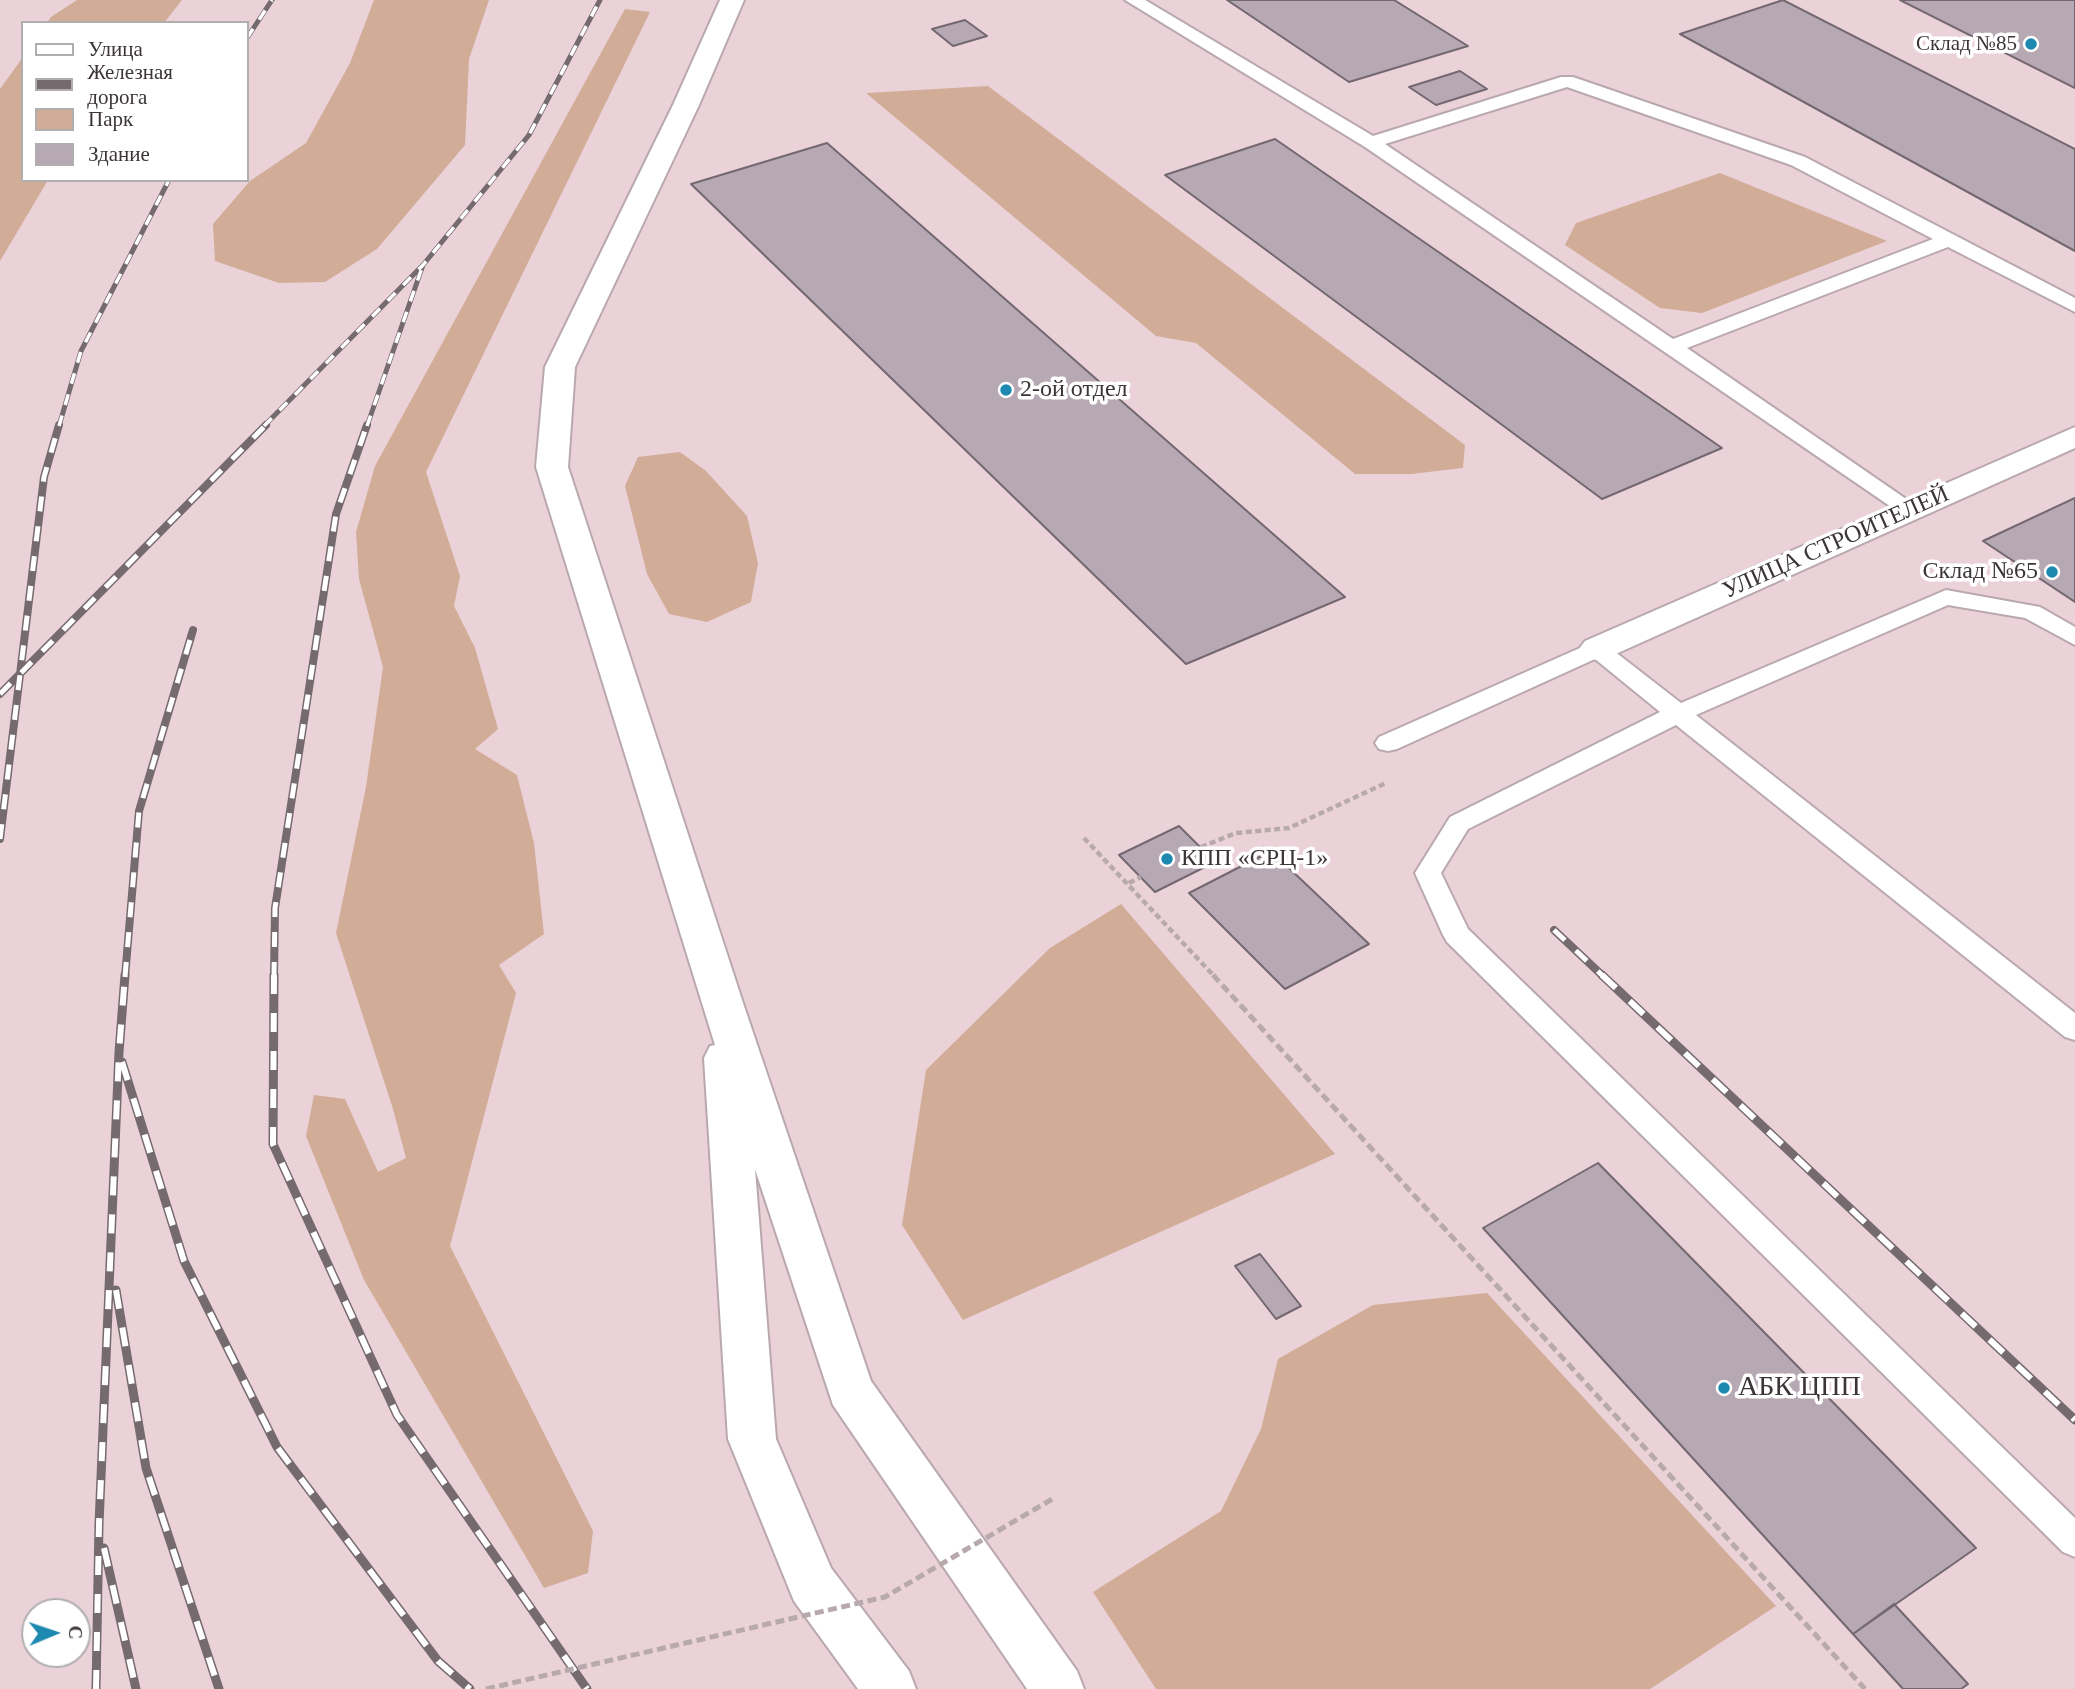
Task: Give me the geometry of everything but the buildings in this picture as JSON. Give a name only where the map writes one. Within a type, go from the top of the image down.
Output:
[{"type":"street","points":[[732,0],[686,105],[560,367],[552,467],[722,1003],[849,1390],[1058,1689]]},
{"type":"street","name":"УЛИЦА СТРОИТЕЛЕЙ","points":[[1597,649],[2075,436]]},
{"type":"street","points":[[722,1003],[752,1439],[813,1584],[890,1689]]},
{"type":"lane","points":[[1133,0],[1371,143],[1910,509]]},
{"type":"lane","points":[[1371,143],[1567,81],[1798,161],[2075,306]]},
{"type":"lane","points":[[1671,347],[1949,240]]},
{"type":"lane","points":[[2075,637],[2032,612],[1946,597],[1679,713],[1458,823],[1428,873],[1457,935],[2075,1541]]},
{"type":"lane","points":[[1388,743],[1597,649],[2075,1028]]},
{"type":"path","points":[[1084,838],[1129,883],[1865,1689]]},
{"type":"path","points":[[1129,883],[1141,877]]},
{"type":"path","points":[[486,1689],[885,1597],[1054,1498]]},
{"type":"shaded area","points":[[0,0],[2075,0],[2075,1689],[0,1689]]},
{"type":"green space","points":[[77,0],[182,0],[166,21],[48,21]]},
{"type":"green space","points":[[374,0],[489,0],[469,59],[465,145],[377,249],[325,282],[279,283],[215,261],[213,224],[250,181],[306,143],[350,63]]},
{"type":"green space","points":[[625,9],[650,12],[426,472],[460,576],[454,606],[475,648],[498,729],[475,749],[517,775],[534,843],[544,934],[499,965],[516,993],[450,1246],[593,1531],[588,1573],[544,1588],[364,1280],[306,1136],[314,1095],[345,1099],[378,1172],[406,1158],[393,1109],[336,933],[366,787],[383,667],[359,579],[356,532],[375,466]]},
{"type":"green space","points":[[21,60],[21,182],[47,182],[0,261],[0,89]]},
{"type":"green space","points":[[988,86],[1465,445],[1463,468],[1411,474],[1355,474],[1196,343],[1156,336],[866,93]]},
{"type":"green space","points":[[1720,173],[1887,241],[1702,313],[1660,308],[1565,245],[1576,223]]},
{"type":"green space","points":[[680,452],[706,471],[747,516],[758,563],[751,602],[707,622],[669,614],[647,574],[625,486],[638,457]]},
{"type":"green space","points":[[1121,904],[1335,1154],[963,1320],[902,1225],[926,1070],[1050,948]]},
{"type":"green space","points":[[1487,1293],[1776,1606],[1650,1689],[1156,1689],[1093,1592],[1221,1511],[1261,1429],[1278,1359],[1373,1305]]},
{"type":"railway","points":[[248,36],[272,0]]},
{"type":"railway","points":[[423,265],[529,135],[600,0]]},
{"type":"railway","points":[[59,426],[81,351],[168,182]]},
{"type":"railway","points":[[264,426],[423,265]]},
{"type":"railway","points":[[367,426],[423,265]]},
{"type":"railway","points":[[20,674],[44,477],[59,425]]},
{"type":"railway","points":[[20,674],[266,425]]},
{"type":"railway","points":[[274,977],[275,908],[336,514],[367,425]]},
{"type":"railway","points":[[125,977],[139,811],[193,630]]},
{"type":"railway","points":[[0,694],[20,674]]},
{"type":"railway","points":[[0,839],[20,674]]},
{"type":"railway","points":[[1554,930],[1604,977]]},
{"type":"railway","points":[[96,1689],[99,1524],[119,1052],[125,975]]},
{"type":"railway","points":[[274,975],[273,1144],[397,1415],[587,1689]]},
{"type":"railway","points":[[1602,975],[2075,1420]]},
{"type":"railway","points":[[122,1062],[184,1261],[277,1447],[438,1661],[470,1689]]},
{"type":"railway","points":[[116,1290],[146,1468],[219,1689]]},
{"type":"railway","points":[[104,1548],[136,1689]]},
{"type":"place","name":"Склад №85","points":[[2031,44]]},
{"type":"place","name":"2-ой отдел","points":[[1006,390]]},
{"type":"place","name":"Склад №65","points":[[2052,572]]},
{"type":"place","name":"КПП «СРЦ-1»","points":[[1167,859]]},
{"type":"place","name":"АБК ЦПП","points":[[1724,1388]]}]
